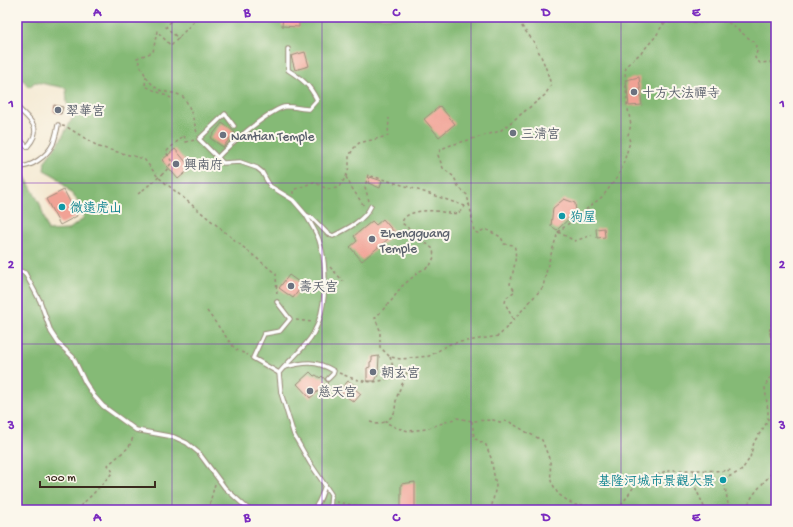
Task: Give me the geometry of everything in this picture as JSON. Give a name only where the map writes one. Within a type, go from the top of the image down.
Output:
[{"type":"lane","points":[[216,158],[245,132],[269,115],[284,107],[309,109],[317,100],[311,88],[299,77],[288,70],[288,49]]},
{"type":"lane","points":[[17,107],[35,126],[36,131],[32,142],[27,147],[17,136]]},
{"type":"lane","points":[[234,126],[225,114],[199,139],[216,158],[223,163],[240,162],[257,168],[262,172],[270,186],[293,200],[306,215],[318,239],[323,260],[324,288],[319,323],[312,335],[279,373],[281,393],[294,435],[310,463],[331,494],[330,510]]},
{"type":"lane","points":[[17,167],[22,168],[33,164],[42,158],[53,144],[58,125]]},
{"type":"lane","points":[[306,215],[312,218],[327,233],[333,236],[347,230],[369,212],[371,206]]},
{"type":"lane","points":[[17,270],[25,273],[40,301],[51,332],[59,344],[73,357],[85,382],[94,396],[112,413],[136,430],[174,437],[187,443],[199,453],[225,488],[251,510]]},
{"type":"lane","points":[[277,302],[290,319],[280,331],[264,334],[253,358],[279,373]]},
{"type":"lane","points":[[284,367],[315,363],[326,366],[334,371],[328,380]]},
{"type":"lane","points":[[313,510],[321,499],[325,485]]},
{"type":"path","points":[[175,17],[166,27],[179,39]]},
{"type":"path","points":[[138,194],[165,172],[172,162],[166,152],[184,135],[186,142],[199,139],[192,116],[184,99],[176,93],[158,89],[150,82],[137,58],[153,52],[157,31],[171,46],[179,39],[197,18],[196,17]]},
{"type":"path","points":[[513,319],[505,303],[506,298],[514,291],[510,284],[515,267],[514,256],[516,251],[514,245],[504,244],[501,237],[485,229],[478,234],[474,232],[470,204],[467,195],[458,186],[454,177],[443,168],[438,151],[451,145],[500,131],[545,95],[551,85],[546,67],[532,39],[518,21],[518,17]]},
{"type":"path","points":[[546,17],[556,17]]},
{"type":"path","points":[[390,357],[401,359],[429,356],[450,344],[499,336],[544,287],[548,264],[558,232],[603,196],[619,174],[630,142],[628,135],[631,125],[625,71],[627,65],[642,52],[656,36],[662,24],[663,17]]},
{"type":"path","points":[[662,24],[678,21],[704,23],[720,20],[729,23],[755,43],[757,51],[755,58],[760,63],[770,62],[776,68]]},
{"type":"path","points":[[146,76],[145,86],[171,98]]},
{"type":"path","points":[[293,200],[293,190],[314,182],[327,189],[338,188],[346,177],[349,167],[349,156],[354,148],[359,143],[388,136],[389,118]]},
{"type":"path","points":[[58,125],[67,128],[99,147],[144,159],[158,177],[276,274],[277,302]]},
{"type":"path","points":[[371,206],[365,187],[368,175],[465,206]]},
{"type":"path","points":[[346,177],[369,212]]},
{"type":"path","points":[[334,371],[360,382],[383,381],[392,376],[394,370],[390,357],[380,347],[380,330],[375,318],[392,300],[401,287],[420,271],[430,266],[434,257],[433,249],[402,223],[402,219],[410,213],[433,210],[457,213],[465,206],[470,204]]},
{"type":"path","points":[[558,232],[575,241],[592,235]]},
{"type":"path","points":[[323,260],[342,281]]},
{"type":"path","points":[[207,311],[235,349],[253,358]]},
{"type":"path","points":[[776,318],[769,333],[769,336],[776,345]]},
{"type":"path","points":[[290,319],[319,323]]},
{"type":"path","points":[[769,333],[776,333]]},
{"type":"path","points":[[729,510],[724,481],[726,478],[742,471],[750,458],[754,442],[768,421],[765,388],[776,366]]},
{"type":"path","points":[[370,422],[377,424],[385,422],[392,418],[396,410],[396,398],[407,373],[394,370]]},
{"type":"path","points":[[385,422],[397,428],[409,431],[426,429],[457,418],[472,421],[508,421],[542,440],[550,461],[551,481],[558,494],[574,505],[584,505],[599,510]]},
{"type":"path","points":[[472,421],[474,438],[486,445],[491,458],[496,486],[491,510]]},
{"type":"path","points":[[76,510],[93,494],[112,472],[108,465],[128,447],[136,430]]},
{"type":"path","points":[[747,510],[747,504],[776,468]]},
{"type":"path","points":[[618,510],[635,485],[668,470],[732,470]]},
{"type":"path","points":[[695,470],[692,478],[705,510]]},
{"type":"path","points":[[208,510],[217,479]]},
{"type":"path","points":[[330,501],[379,510]]},
{"type":"path","points":[[574,505],[574,510]]},
{"type":"green space","points":[[17,17],[776,17],[776,510],[17,510],[17,162],[40,204],[48,231],[68,230],[83,219],[84,208],[57,177],[44,170],[45,161],[61,139],[73,117],[67,103],[66,88],[35,82],[29,87],[24,81],[17,77]]},
{"type":"building","points":[[283,17],[299,17],[299,27],[282,26]]},
{"type":"building","points":[[305,52],[309,66],[295,70],[291,56]]},
{"type":"building","name":"十方大法禪寺","points":[[639,77],[642,105],[629,106],[626,80]]},
{"type":"building","name":"翠華宮","points":[[54,105],[63,107],[61,114],[53,112]]},
{"type":"building","points":[[440,106],[455,124],[439,137],[424,119]]},
{"type":"building","name":"Nantian Temple","points":[[222,123],[235,132],[223,147],[210,138]]},
{"type":"building","name":"興南府","points":[[175,149],[191,168],[178,179],[162,160]]},
{"type":"building","points":[[370,177],[382,181],[380,188],[368,183]]},
{"type":"building","name":"微遠虎山","points":[[64,190],[77,216],[60,225],[46,199]]},
{"type":"building","name":"狗屋","points":[[564,199],[575,203],[576,212],[557,230],[551,226],[553,208]]},
{"type":"building","name":"Zhengguang Temple","points":[[383,219],[395,233],[362,261],[350,247],[357,241],[354,236],[372,221],[376,225]]},
{"type":"building","points":[[604,228],[605,237],[597,238],[596,229]]},
{"type":"building","name":"壽天宮","points":[[289,275],[303,285],[293,298],[279,288]]},
{"type":"building","name":"朝玄宮","points":[[379,356],[378,375],[375,381],[367,381],[367,368],[370,367],[372,357]]},
{"type":"building","name":"慈天宮","points":[[310,372],[314,376],[316,375],[320,378],[322,376],[328,383],[310,398],[297,384]]},
{"type":"building","points":[[348,381],[357,387],[355,389],[361,394],[354,402],[339,391]]},
{"type":"building","points":[[415,482],[415,510],[401,510],[401,484]]},
{"type":"place","name":"十方大法禪寺","points":[[634,92]]},
{"type":"place","name":"翠華宮","points":[[58,110]]},
{"type":"place","name":"三清宮","points":[[513,133]]},
{"type":"place","name":"Nantian Temple","points":[[223,135]]},
{"type":"place","name":"興南府","points":[[176,164]]},
{"type":"place","name":"微遠虎山","points":[[62,207]]},
{"type":"place","name":"狗屋","points":[[562,216]]},
{"type":"place","name":"Zhengguang Temple","points":[[372,239]]},
{"type":"place","name":"壽天宮","points":[[291,286]]},
{"type":"place","name":"朝玄宮","points":[[373,372]]},
{"type":"place","name":"慈天宮","points":[[310,391]]},
{"type":"place","name":"基隆河城市景觀大景","points":[[723,480]]}]
